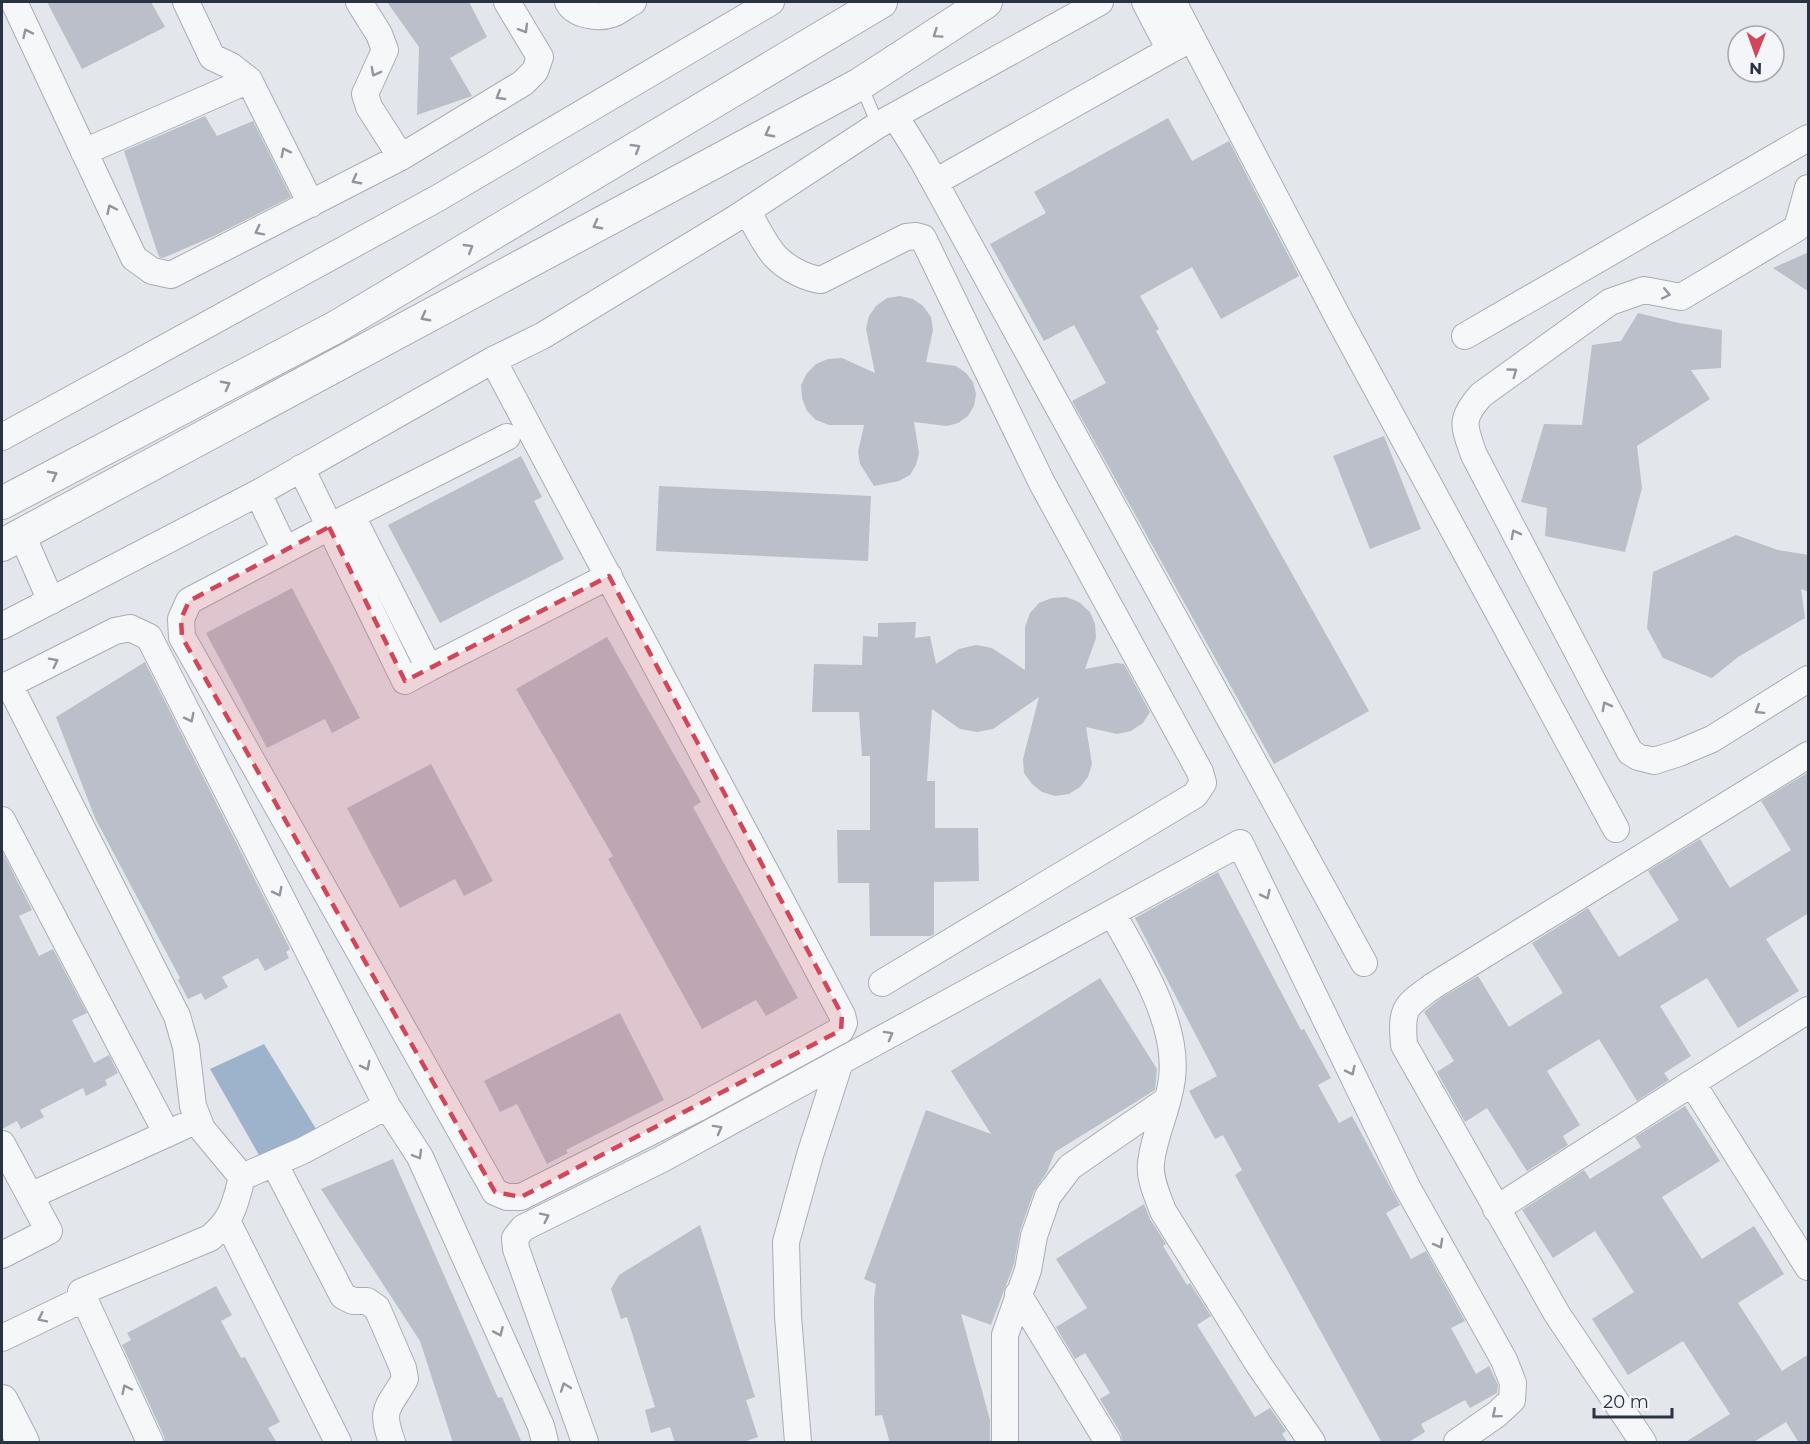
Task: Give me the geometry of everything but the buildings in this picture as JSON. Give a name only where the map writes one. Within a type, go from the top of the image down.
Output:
[{"type":"street","points":[[14,2],[134,258],[152,271],[171,275],[401,157],[523,83],[535,71],[540,57],[507,2]]},
{"type":"street","points":[[186,2],[212,57],[231,66],[249,80],[311,204]]},
{"type":"street","points":[[359,2],[379,34],[385,50],[365,94],[369,107],[401,157]]},
{"type":"street","points":[[568,2],[570,6],[588,16],[611,14],[633,2]]},
{"type":"street","points":[[2,436],[438,198],[771,2]]},
{"type":"street","points":[[2,503],[336,327],[881,2]]},
{"type":"street","points":[[51,601],[12,540],[860,84],[986,2]]},
{"type":"street","points":[[2,626],[258,493],[493,360],[542,336],[747,211],[886,121],[1100,2]]},
{"type":"street","points":[[1145,2],[1170,50]]},
{"type":"street","points":[[1173,2],[1341,323],[1616,829]]},
{"type":"street","points":[[935,182],[1193,38]]},
{"type":"street","points":[[84,152],[249,80]]},
{"type":"street","points":[[886,121],[935,182],[1364,963]]},
{"type":"street","points":[[1464,336],[1809,138]]},
{"type":"street","points":[[1809,188],[1797,228],[1681,297],[1644,290],[1610,302],[1481,395],[1468,409],[1464,426],[1474,455],[1630,752],[1638,757],[1654,761],[1679,753],[1712,739],[1809,679]]},
{"type":"street","points":[[747,211],[775,256],[811,279],[820,280],[906,237],[923,238],[1042,483],[1200,772],[1203,783],[1195,795],[882,983]]},
{"type":"street","points":[[493,360],[842,1015],[844,1023],[841,1030],[696,1109],[521,1197],[507,1197],[495,1192],[182,637],[181,618],[189,601],[507,437]]},
{"type":"street","points":[[301,468],[405,681],[609,576]]},
{"type":"street","points":[[258,493],[285,550]]},
{"type":"street","points":[[352,516],[429,668]]},
{"type":"street","points":[[242,1177],[202,1129],[192,1106],[186,1047],[177,1016],[5,686],[115,631],[130,628],[149,638],[387,1106],[420,1157],[541,1426],[545,1443]]},
{"type":"street","points":[[1643,1443],[1557,1314],[1496,1209],[1404,1045],[1402,1020],[1408,1004],[1433,986],[1809,755]]},
{"type":"street","points":[[2,820],[167,1134]]},
{"type":"street","points":[[585,1443],[516,1249],[515,1238],[523,1228],[662,1160],[1240,843],[1407,1187],[1504,1360],[1512,1383],[1512,1400],[1457,1443]]},
{"type":"street","points":[[1112,913],[1141,966],[1168,1029],[1173,1053],[1172,1079],[1150,1164],[1154,1188],[1163,1211],[1259,1365],[1312,1443]]},
{"type":"street","points":[[1496,1209],[1809,1010]]},
{"type":"street","points":[[798,1443],[788,1316],[786,1242],[810,1155],[840,1062]]},
{"type":"street","points":[[1692,1083],[1809,1267]]},
{"type":"street","points":[[1005,1443],[1005,1335],[1028,1270],[1034,1236],[1048,1196],[1070,1167],[1167,1100]]},
{"type":"street","points":[[242,1177],[302,1151],[387,1106]]},
{"type":"street","points":[[30,1196],[198,1120]]},
{"type":"street","points":[[2,1144],[49,1231],[2,1255]]},
{"type":"street","points":[[274,1163],[343,1296],[353,1301],[367,1302],[377,1308],[403,1368],[405,1379],[391,1400],[384,1417],[392,1443]]},
{"type":"street","points":[[150,1443],[81,1292],[210,1238],[232,1213],[242,1177]]},
{"type":"street","points":[[227,1221],[338,1443]]},
{"type":"street","points":[[1018,1294],[1108,1443]]},
{"type":"street","points":[[2,1338],[83,1299]]},
{"type":"street","points":[[2,1401],[23,1443]]},
{"type":"lane","points":[[860,84],[886,121]]},
{"type":"highlighted area","points":[[329,527],[405,681],[609,576],[842,1015],[841,1030],[521,1197],[495,1192],[182,637],[181,619],[189,601]]},
{"type":"water","points":[[264,1044],[321,1137],[263,1162],[210,1069]]}]
